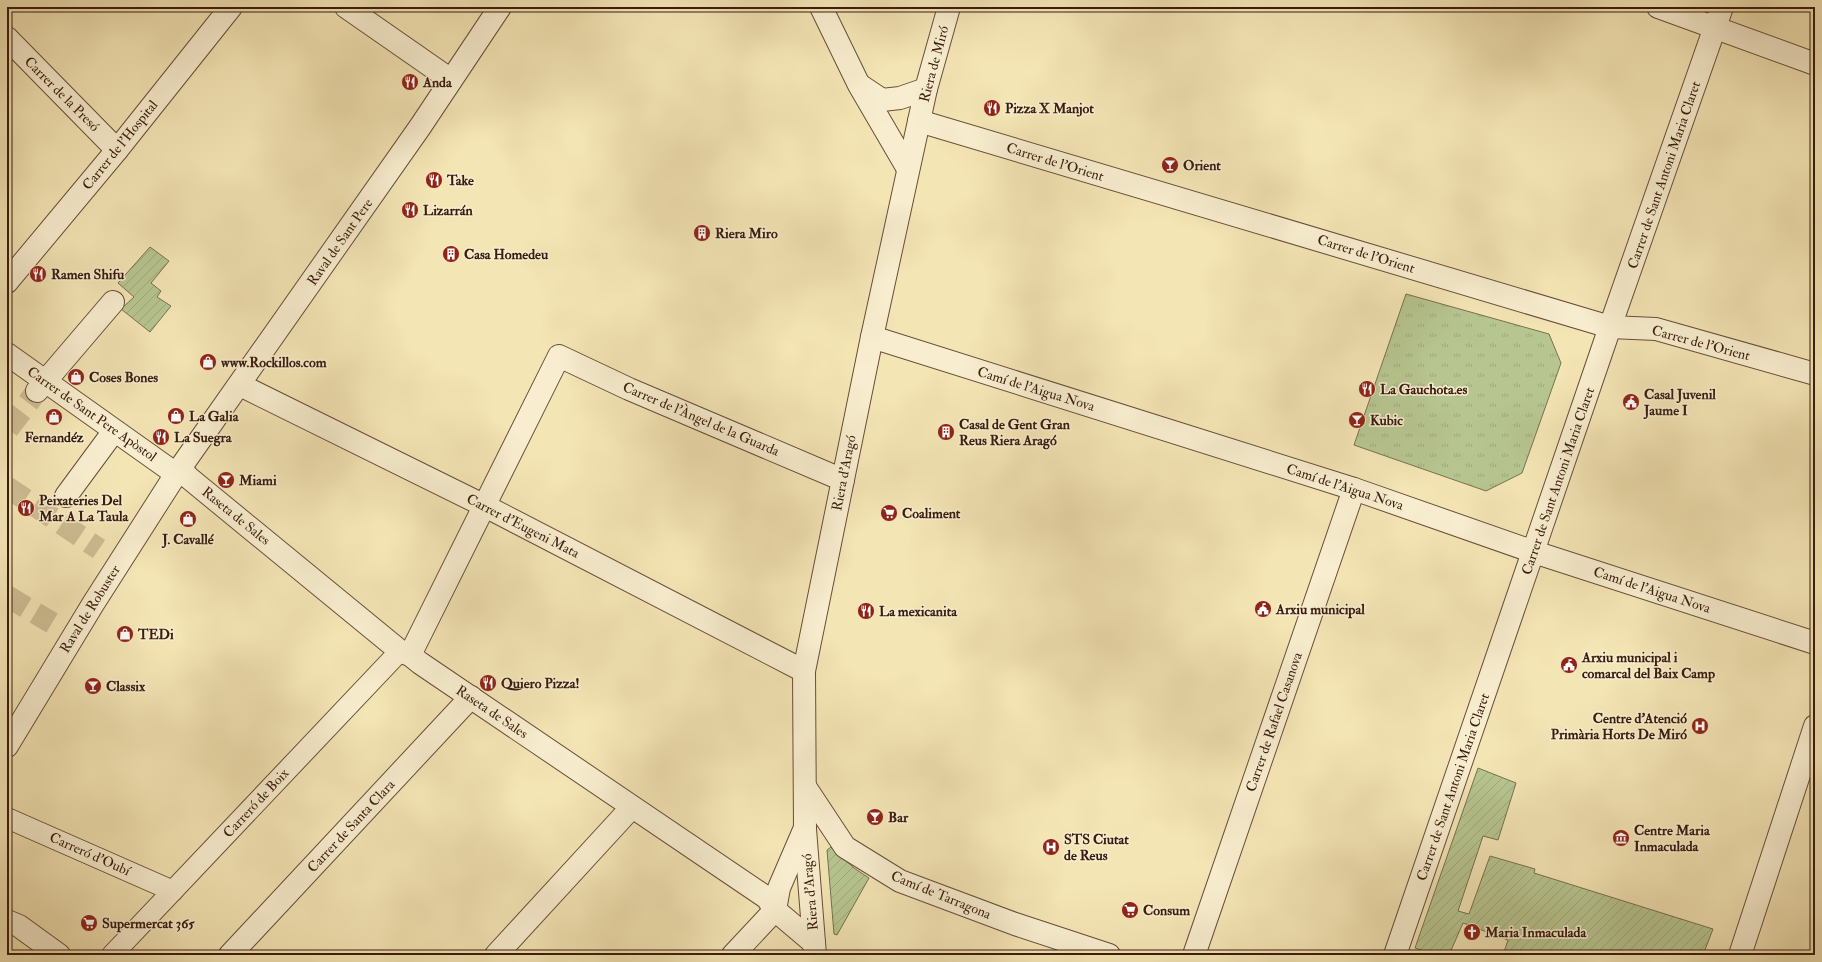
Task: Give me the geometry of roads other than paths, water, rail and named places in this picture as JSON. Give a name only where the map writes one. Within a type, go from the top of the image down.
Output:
[{"type":"street","name":"Carrer de l'Hospital","points":[[7,282],[117,150],[231,7]]},
{"type":"street","points":[[346,7],[451,80]]},
{"type":"street","name":"Raval de Sant Pere","points":[[178,471],[240,385],[500,7]]},
{"type":"street","points":[[821,7],[859,85],[908,169]]},
{"type":"street","name":"Riera de Miró","points":[[919,121],[926,89],[949,7]]},
{"type":"street","points":[[1658,7],[1815,64]]},
{"type":"street","name":"Carrer de Sant Antoni Maria Claret","points":[[1395,955],[1610,327],[1722,7]]},
{"type":"street","name":"Carrer de la Presó","points":[[7,38],[117,150]]},
{"type":"street","points":[[859,85],[882,100],[900,98],[926,89]]},
{"type":"street","name":"Carrer de l'Orient","points":[[919,121],[1610,327],[1656,329],[1815,374]]},
{"type":"street","name":"Riera d'Aragó","points":[[815,949],[804,829],[806,788],[804,671],[872,337],[919,121]]},
{"type":"street","points":[[41,386],[113,302]]},
{"type":"street","name":"Camí de l'Aigua Nova","points":[[872,337],[1354,489],[1534,552],[1815,643]]},
{"type":"street","name":"Carrer de Sant Pere Apòstol","points":[[7,354],[41,386],[178,471]]},
{"type":"street","name":"Carrer de l'Àngel de la Guarda","points":[[485,506],[559,356],[629,389],[843,480]]},
{"type":"street","name":"Carrer d'Eugeni Mata","points":[[240,385],[485,506],[804,671]]},
{"type":"street","points":[[66,496],[114,431]]},
{"type":"street","name":"Raseta de Sales","points":[[178,471],[189,478],[420,664],[767,898],[775,910],[815,949]]},
{"type":"street","name":"Raval de Robuster","points":[[7,746],[93,604],[178,471]]},
{"type":"street","name":"Carrer de Rafael Casanova","points":[[1194,955],[1354,489]]},
{"type":"street","points":[[405,653],[485,506]]},
{"type":"street","name":"Carrer de Santa Clara","points":[[230,955],[471,697]]},
{"type":"street","points":[[1740,955],[1815,726]]},
{"type":"street","name":"Camí de Tarragona","points":[[806,788],[845,848],[900,881],[1015,924],[1109,955]]},
{"type":"street","points":[[496,955],[632,807]]},
{"type":"street","name":"Riera d'Aragó","points":[[775,910],[779,888],[804,829]]},
{"type":"street","points":[[734,955],[775,910]]},
{"type":"street","points":[[7,921],[19,926],[59,955]]},
{"type":"lane","name":"Carreró de Boix","points":[[112,955],[173,890],[405,653]]},
{"type":"lane","name":"Carreró d'Oubí","points":[[7,818],[173,890]]},
{"type":"tunnel","points":[[8,429],[37,391]]},
{"type":"tunnel","points":[[7,487],[99,549]]},
{"type":"tunnel","points":[[7,596],[52,623]]},
{"type":"place","name":"Anda","points":[[410,82]]},
{"type":"place","name":"Pizza X Manjot","points":[[992,108]]},
{"type":"place","name":"Orient","points":[[1170,165]]},
{"type":"place","name":"Take","points":[[434,180]]},
{"type":"place","name":"Lizarrán","points":[[410,210]]},
{"type":"place","name":"Riera Miro","points":[[702,233]]},
{"type":"place","name":"Casa Homedeu","points":[[451,254]]},
{"type":"place","name":"Ramen Shifu","points":[[38,274]]},
{"type":"place","name":"www.Rockillos.com","points":[[208,362]]},
{"type":"place","name":"Coses Bones","points":[[76,377]]},
{"type":"place","name":"La Gauchota.es","points":[[1367,389]]},
{"type":"place","name":"Casal Juvenil Jaume I","points":[[1631,402]]},
{"type":"place","name":"La Galia","points":[[176,416]]},
{"type":"place","name":"Fernandéz","points":[[54,417]]},
{"type":"place","name":"Kubic","points":[[1357,420]]},
{"type":"place","name":"Casal de Gent Gran Reus Riera Aragó","points":[[946,432]]},
{"type":"place","name":"La Suegra","points":[[161,437]]},
{"type":"place","name":"Miami","points":[[226,480]]},
{"type":"place","name":"Peixateries Del Mar A La Taula","points":[[26,508]]},
{"type":"place","name":"Coaliment","points":[[889,513]]},
{"type":"place","name":"J. Cavallé","points":[[188,519]]},
{"type":"place","name":"Arxiu municipal","points":[[1263,609]]},
{"type":"place","name":"La mexicanita","points":[[866,611]]},
{"type":"place","name":"TEDi","points":[[125,634]]},
{"type":"place","name":"Arxiu municipal i comarcal del Baix Camp","points":[[1569,665]]},
{"type":"place","name":"Quiero Pizza!","points":[[488,683]]},
{"type":"place","name":"Classix","points":[[93,686]]},
{"type":"place","name":"Centre d'Atenció Primària Horts De Miró","points":[[1700,726]]},
{"type":"place","name":"Bar","points":[[875,817]]},
{"type":"place","name":"Centre Maria Inmaculada","points":[[1621,838]]},
{"type":"place","name":"STS Ciutat de Reus","points":[[1051,847]]},
{"type":"place","name":"Consum","points":[[1130,910]]},
{"type":"place","name":"Supermercat 365","points":[[89,923]]},
{"type":"place","name":"Maria Inmaculada","points":[[1472,932]]}]
